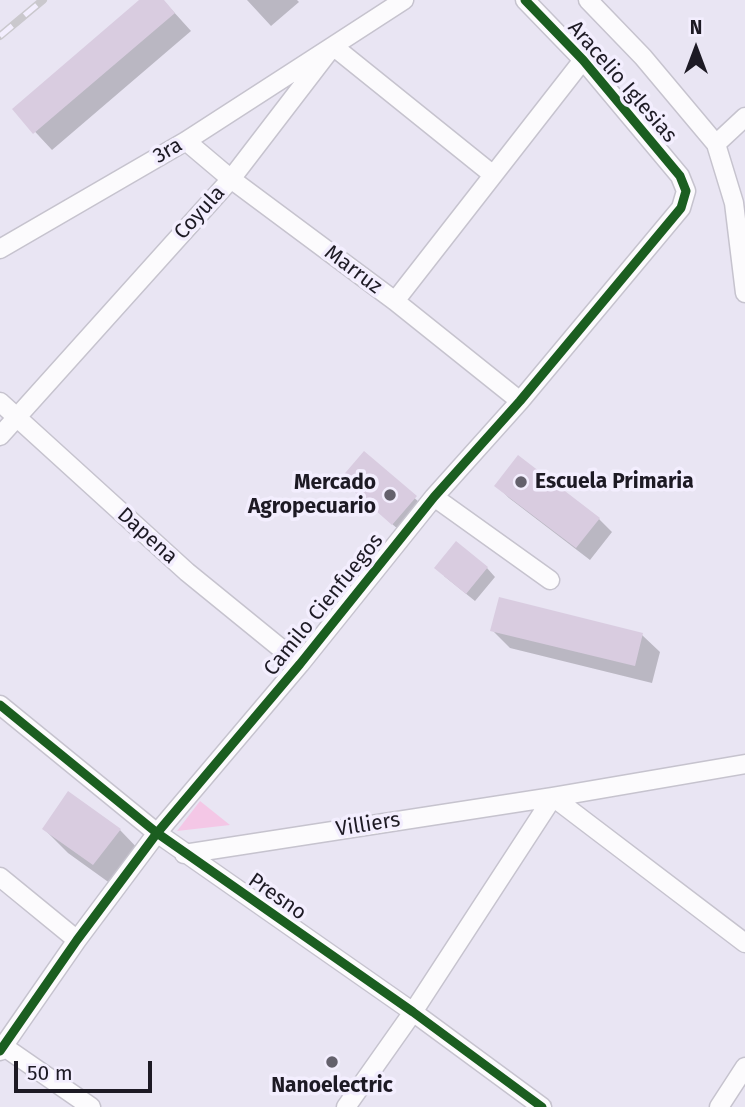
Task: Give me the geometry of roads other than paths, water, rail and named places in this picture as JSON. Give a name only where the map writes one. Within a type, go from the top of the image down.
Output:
[{"type":"street","name":"Coyula","points":[[0,436],[230,179],[333,46],[404,0]]},
{"type":"street","name":"Aracelio Iglesias","points":[[525,0],[583,60],[680,176],[686,191]]},
{"type":"street","points":[[588,0],[643,57],[716,144],[734,203],[745,293]]},
{"type":"street","name":"3ra","points":[[0,249],[186,141],[333,46]]},
{"type":"street","points":[[333,46],[492,174]]},
{"type":"street","points":[[395,301],[583,60]]},
{"type":"street","points":[[716,144],[745,117]]},
{"type":"street","name":"Marruz","points":[[186,141],[230,179],[395,301],[520,401]]},
{"type":"street","name":"Camilo Cienfuegos","points":[[1,1047],[157,833],[300,664],[434,497],[520,401],[681,208],[686,191]]},
{"type":"street","name":"Dapena","points":[[0,401],[187,572],[300,664]]},
{"type":"street","points":[[434,497],[550,580]]},
{"type":"street","name":"Presno","points":[[0,705],[157,833],[413,1012],[542,1107]]},
{"type":"street","name":"Villiers","points":[[184,853],[553,797],[745,764]]},
{"type":"street","points":[[346,1107],[413,1012],[553,797],[745,943]]},
{"type":"street","points":[[0,877],[77,940]]},
{"type":"street","points":[[1,1047],[91,1107]]},
{"type":"street","points":[[719,1107],[745,1067]]},
{"type":"railway","points":[[0,36],[43,0]]},
{"type":"place","name":"Escuela Primaria","points":[[521,482]]},
{"type":"place","name":"Mercado Agropecuario","points":[[390,495]]},
{"type":"place","name":"Nanoelectric","points":[[332,1062]]}]
